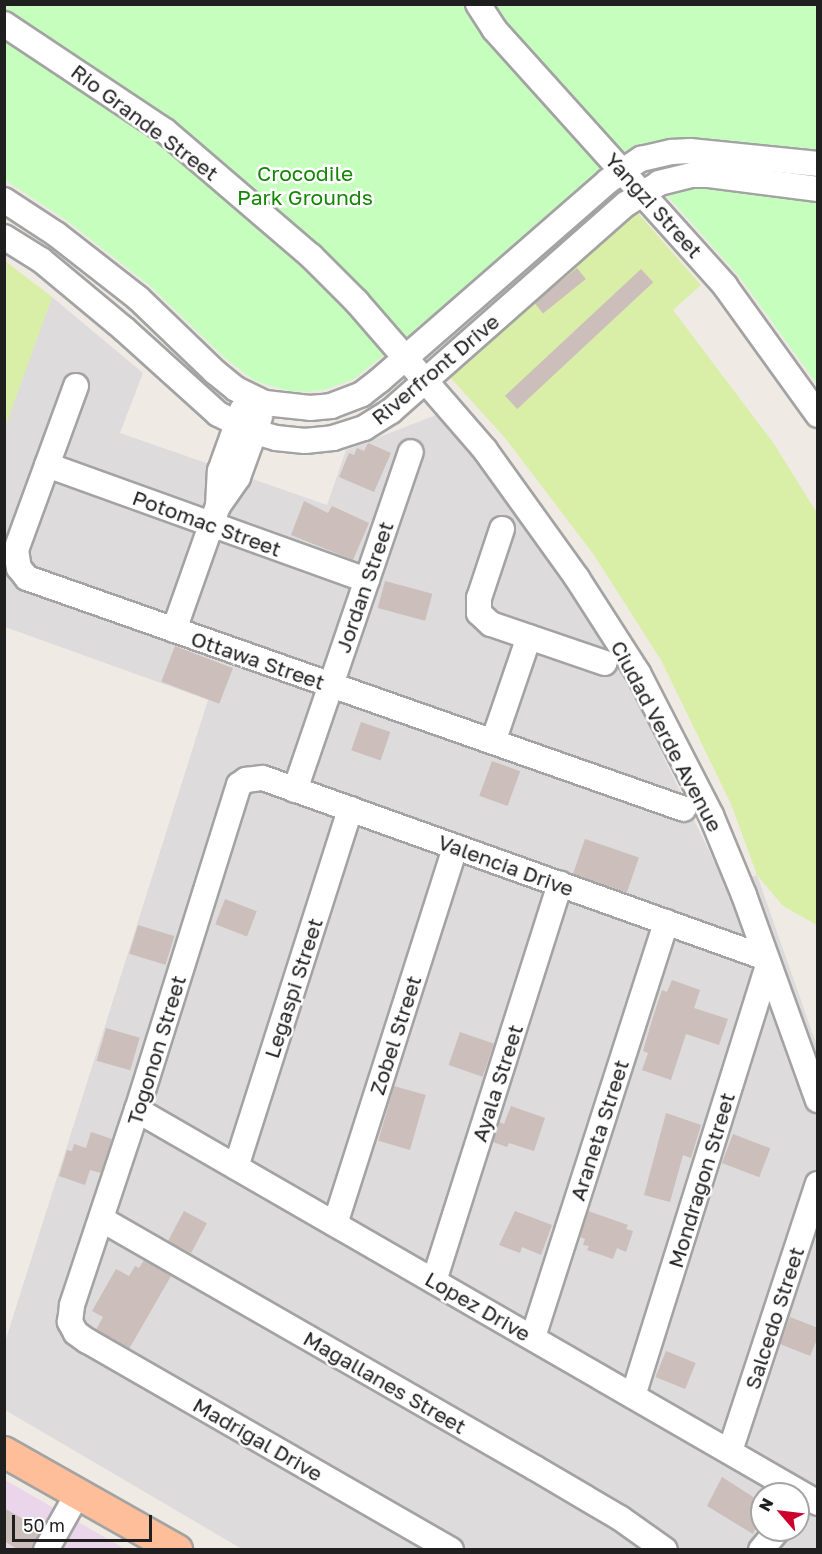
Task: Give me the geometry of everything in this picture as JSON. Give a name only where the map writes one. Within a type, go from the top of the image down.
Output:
[{"type":"main road","points":[[4,1452],[177,1550]]},
{"type":"street","name":"Yangzi Street","points":[[478,4],[494,29],[623,169],[725,286],[818,415]]},
{"type":"street","name":"Rio Grande Street","points":[[4,24],[165,131],[311,256],[356,301],[426,380]]},
{"type":"street","name":"Riverfront Drive","points":[[4,200],[56,234],[138,298],[215,372],[256,400],[287,408],[331,406],[362,394],[623,169],[641,159],[690,151],[818,164]]},
{"type":"street","name":"Riverfront Drive","points":[[4,237],[40,260],[124,329],[199,399],[246,428],[276,438],[305,441],[333,438],[364,428],[391,411],[626,204],[659,183],[693,175],[818,189]]},
{"type":"street","name":"Ciudad Verde Avenue","points":[[426,380],[513,488],[577,578],[638,673],[711,815],[818,1100]]},
{"type":"street","name":"Ottawa Street","points":[[76,386],[16,550],[16,562],[22,573],[33,581],[684,809]]},
{"type":"street","points":[[174,630],[215,515],[220,471],[246,428],[256,400]]},
{"type":"street","name":"Jordan Street","points":[[295,790],[411,452]]},
{"type":"street","name":"Potomac Street","points":[[47,465],[215,515],[367,580]]},
{"type":"street","points":[[502,529],[479,598],[479,613],[491,624],[605,663]]},
{"type":"street","points":[[493,742],[529,637]]},
{"type":"street","name":"Valencia Drive","points":[[246,780],[263,778],[666,922],[767,961]]},
{"type":"street","name":"Togonon Street","points":[[70,1322],[72,1305],[137,1110],[235,793],[246,780]]},
{"type":"street","name":"Legaspi Street","points":[[236,1167],[350,809]]},
{"type":"street","name":"Zobel Street","points":[[335,1224],[455,847]]},
{"type":"street","name":"Ayala Street","points":[[434,1281],[560,884]]},
{"type":"street","name":"Araneta Street","points":[[532,1338],[666,922]]},
{"type":"street","name":"Mondragon Street","points":[[633,1396],[767,961]]},
{"type":"street","name":"Lopez Drive","points":[[137,1110],[784,1482]]},
{"type":"street","name":"Salcedo Street","points":[[730,1451],[818,1184]]},
{"type":"street","name":"Magallanes Street","points":[[101,1219],[535,1468],[620,1518],[665,1550]]},
{"type":"street","name":"Madrigal Drive","points":[[70,1322],[76,1334],[87,1341],[451,1550]]},
{"type":"street","points":[[46,1550],[78,1493]]},
{"type":"shaded area","points":[[52,297],[143,373],[120,433],[327,505],[346,450],[436,415],[506,497],[623,673],[726,886],[757,875],[817,1046],[817,1549],[242,1549],[5,1410],[5,1342],[208,700],[5,627],[4,428]]},
{"type":"shaded area","points":[[5,1480],[125,1549],[5,1549]]},
{"type":"green space","name":"Crocodile Park Grounds","points":[[4,5],[817,5],[817,384],[738,275],[626,150],[597,171],[409,335],[354,379],[327,389],[309,392],[289,391],[255,381],[226,359],[149,285],[66,220],[5,180]]},
{"type":"green space","points":[[637,212],[701,285],[673,310],[774,444],[817,513],[817,925],[783,906],[757,875],[731,804],[661,660],[594,555],[506,439],[449,376]]},
{"type":"green space","points":[[5,261],[52,297],[5,428]]},
{"type":"building","points":[[577,268],[586,279],[543,313],[534,303]]},
{"type":"building","points":[[641,269],[653,282],[517,409],[505,396]]},
{"type":"building","points":[[368,443],[391,453],[374,492],[339,477],[349,453],[354,455],[357,448],[364,451]]},
{"type":"building","points":[[304,501],[328,513],[332,506],[369,523],[353,560],[291,535]]},
{"type":"building","points":[[385,581],[432,594],[425,621],[378,608]]},
{"type":"building","points":[[175,646],[233,668],[219,704],[161,681]]},
{"type":"building","points":[[361,722],[390,732],[381,760],[351,750]]},
{"type":"building","points":[[492,761],[520,771],[508,806],[479,796]]},
{"type":"building","points":[[585,839],[639,858],[627,893],[573,874]]},
{"type":"building","points":[[225,899],[257,911],[247,936],[215,924]]},
{"type":"building","points":[[138,925],[174,936],[166,965],[129,954]]},
{"type":"building","points":[[672,980],[700,990],[694,1008],[728,1019],[719,1045],[686,1034],[671,1080],[642,1070],[648,1053],[643,1051],[662,990],[667,992]]},
{"type":"building","points":[[106,1028],[140,1038],[130,1070],[97,1061]]},
{"type":"building","points":[[460,1032],[494,1044],[483,1077],[449,1065]]},
{"type":"building","points":[[394,1086],[426,1095],[410,1150],[378,1141]]},
{"type":"building","points":[[511,1106],[545,1118],[534,1151],[509,1143],[507,1147],[493,1142],[499,1122],[504,1124]]},
{"type":"building","points":[[666,1113],[701,1125],[691,1158],[683,1155],[670,1202],[644,1195]]},
{"type":"building","points":[[91,1132],[112,1139],[101,1173],[90,1170],[85,1185],[59,1176],[67,1150],[72,1151],[74,1144],[86,1148]]},
{"type":"building","points":[[733,1134],[770,1148],[759,1177],[722,1163]]},
{"type":"building","points":[[184,1211],[207,1223],[191,1253],[168,1241]]},
{"type":"building","points":[[515,1211],[552,1225],[541,1255],[522,1247],[520,1253],[499,1245]]},
{"type":"building","points":[[588,1211],[628,1225],[626,1229],[633,1231],[626,1252],[617,1248],[613,1259],[587,1250],[589,1246],[583,1245],[585,1239],[580,1237]]},
{"type":"building","points":[[144,1260],[171,1276],[129,1349],[96,1330],[103,1317],[92,1311],[116,1269],[129,1276],[135,1266],[139,1268]]},
{"type":"building","points":[[790,1317],[818,1328],[818,1337],[810,1356],[780,1344]]},
{"type":"building","points":[[666,1351],[696,1363],[685,1389],[656,1377]]},
{"type":"building","points":[[722,1477],[750,1495],[750,1532],[707,1506]]},
{"type":"building","points":[[4,1508],[41,1529],[32,1550],[19,1550],[4,1541]]}]
